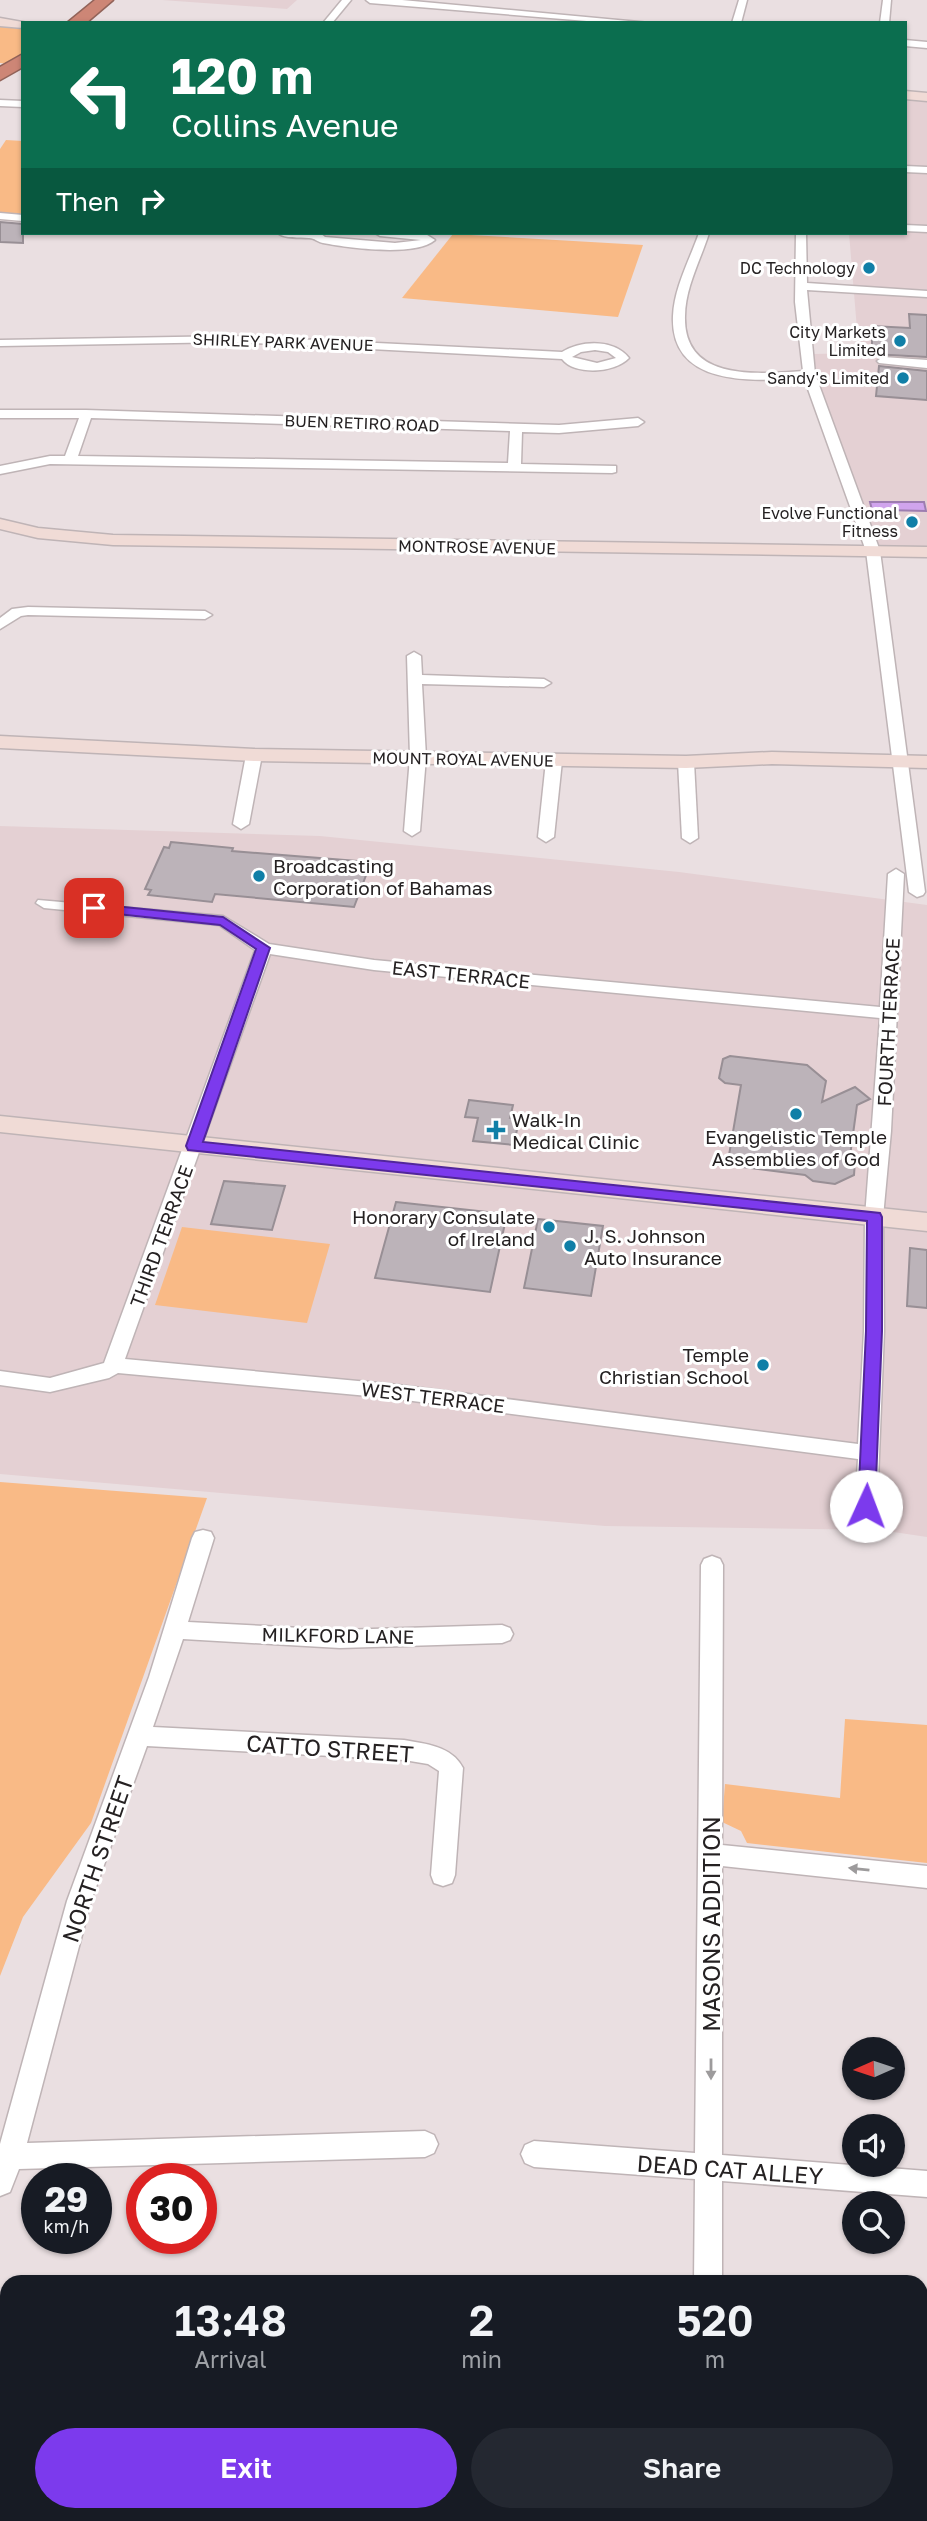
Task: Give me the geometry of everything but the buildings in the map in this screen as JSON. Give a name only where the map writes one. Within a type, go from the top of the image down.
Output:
[{"type":"highway","points":[[78,21],[105,0]]},
{"type":"street","points":[[329,21],[347,0]]},
{"type":"street","points":[[370,0],[464,4],[627,21]]},
{"type":"street","points":[[737,21],[743,0]]},
{"type":"street","points":[[884,21],[887,0]]},
{"type":"street","points":[[0,22],[21,24]]},
{"type":"street","points":[[907,43],[927,45]]},
{"type":"street","points":[[907,95],[927,97]]},
{"type":"street","points":[[0,103],[21,104]]},
{"type":"street","points":[[907,169],[927,170]]},
{"type":"street","points":[[0,216],[21,218]]},
{"type":"street","points":[[907,228],[927,229]]},
{"type":"street","points":[[318,235],[322,240],[404,245],[423,244],[430,240],[420,235]]},
{"type":"street","points":[[703,235],[680,313],[679,332],[682,345],[690,354],[719,373],[751,377],[809,374]]},
{"type":"street","points":[[801,235],[809,374],[873,551],[917,892]]},
{"type":"street","points":[[802,286],[927,294]]},
{"type":"street","name":"SHIRLEY PARK AVENUE","points":[[0,343],[233,339],[565,356]]},
{"type":"street","points":[[883,361],[927,364]]},
{"type":"street","name":"BUEN RETIRO ROAD","points":[[0,414],[86,414],[559,429],[638,422]]},
{"type":"street","points":[[70,460],[86,414]]},
{"type":"street","points":[[514,468],[516,428]]},
{"type":"street","points":[[0,470],[50,460],[612,469]]},
{"type":"street","points":[[0,524],[28,531]]},
{"type":"street","points":[[0,535],[28,531]]},
{"type":"street","name":"MONTROSE AVENUE","points":[[28,531],[75,538],[158,541],[927,552]]},
{"type":"street","points":[[0,625],[17,612],[28,611],[205,615]]},
{"type":"street","points":[[412,831],[418,757],[414,656]]},
{"type":"street","points":[[413,679],[544,683]]},
{"type":"street","name":"MOUNT ROYAL AVENUE","points":[[0,742],[254,755],[554,761],[686,762],[772,758],[927,762]]},
{"type":"street","points":[[241,824],[254,755]]},
{"type":"street","points":[[546,837],[554,761]]},
{"type":"street","points":[[686,762],[690,838]]},
{"type":"street","name":"FOURTH TERRACE","points":[[866,1506],[874,1331],[874,1217],[882,1131],[896,874]]},
{"type":"street","name":"EAST TERRACE","points":[[44,903],[223,921],[264,948],[374,965],[888,1013]]},
{"type":"street","name":"THIRD TERRACE","points":[[113,1365],[264,948]]},
{"type":"street","points":[[0,1124],[927,1222]]},
{"type":"street","name":"WEST TERRACE","points":[[0,1378],[50,1385],[109,1371],[113,1365],[390,1391],[869,1453]]},
{"type":"street","name":"NORTH STREET","points":[[0,2183],[10,2156],[79,1901],[139,1737],[203,1538]]},
{"type":"street","name":"MASONS ADDITION","points":[[708,2275],[712,1565]]},
{"type":"street","name":"MILKFORD LANE","points":[[174,1630],[340,1639],[502,1634]]},
{"type":"street","name":"CATTO STREET","points":[[139,1737],[404,1750],[445,1761],[451,1768],[443,1875]]},
{"type":"street","points":[[712,1854],[927,1877]]},
{"type":"street","points":[[10,2156],[425,2144]]},
{"type":"street","name":"DEAD CAT ALLEY","points":[[534,2154],[927,2183]]},
{"type":"shaded area","points":[[162,0],[297,0],[287,9]]},
{"type":"shaded area","points":[[0,26],[21,28],[21,57],[11,64],[0,63]]},
{"type":"shaded area","points":[[907,100],[927,102],[927,548],[877,547],[816,380],[814,354],[859,353],[849,235],[907,235]]},
{"type":"shaded area","points":[[6,140],[21,141],[21,216],[0,214],[0,149]]},
{"type":"shaded area","points":[[452,235],[643,245],[618,317],[402,298]]},
{"type":"shaded area","points":[[870,502],[924,502],[926,511],[885,510],[885,514],[873,514]]},
{"type":"shaded area","points":[[0,826],[320,836],[679,872],[927,905],[927,1537],[880,1530],[605,1526],[0,1474]]},
{"type":"shaded area","points":[[182,1227],[330,1244],[307,1323],[155,1305]]},
{"type":"shaded area","points":[[0,1482],[207,1498],[91,1823],[23,1917],[0,1976]]},
{"type":"shaded area","points":[[845,1719],[927,1725],[927,1863],[747,1843],[741,1831],[722,1822],[725,1784],[840,1798]]},
{"type":"place","name":"DC Technology","points":[[869,268]]},
{"type":"place","name":"City Markets Limited","points":[[900,341]]},
{"type":"place","name":"Sandy's Limited","points":[[903,378]]},
{"type":"place","name":"Evolve Functional Fitness","points":[[912,522]]},
{"type":"place","name":"Broadcasting Corporation of Bahamas","points":[[259,876]]},
{"type":"place","name":"Evangelistic Temple Assemblies of God","points":[[796,1114]]},
{"type":"place","name":"Walk-In Medical Clinic","points":[[496,1130]]},
{"type":"place","name":"Honorary Consulate of Ireland","points":[[549,1227]]},
{"type":"place","name":"J. S. Johnson Auto Insurance","points":[[570,1246]]},
{"type":"place","name":"Temple Christian School","points":[[763,1365]]},
{"type":"route","points":[[94,908],[223,921],[264,948],[194,1146],[874,1217],[874,1331],[866,1506]]}]
